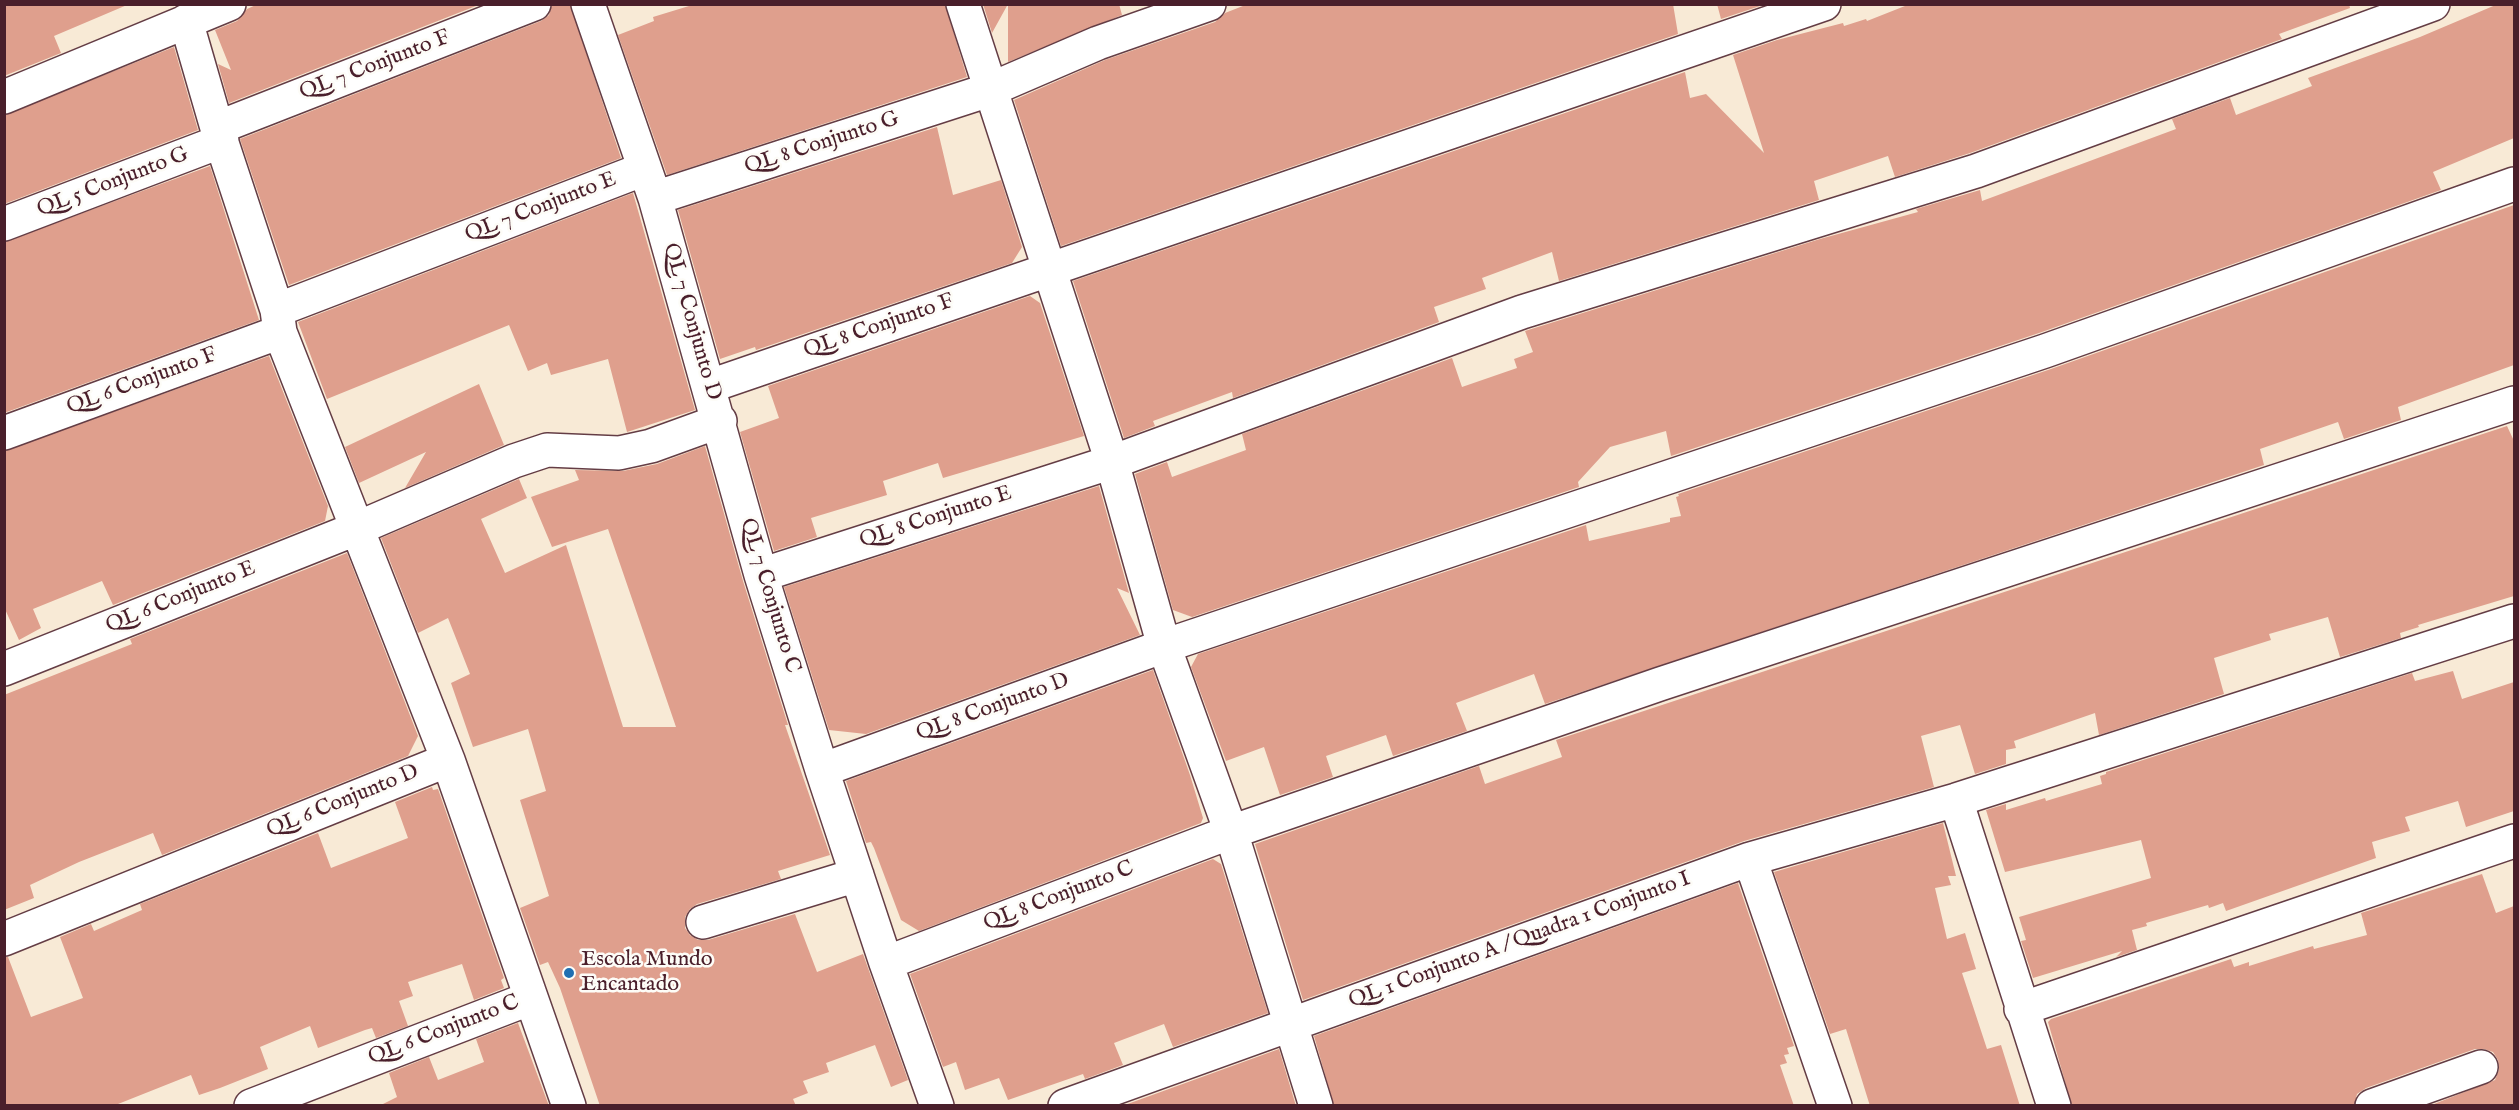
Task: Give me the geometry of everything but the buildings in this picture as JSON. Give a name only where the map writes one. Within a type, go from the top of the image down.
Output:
[{"type":"street","points":[[4,97],[229,4]]},
{"type":"street","name":"QL 7 Conjunto F","points":[[220,135],[534,4]]},
{"type":"street","name":"QL 7 Conjunto E","points":[[278,321],[650,184],[588,4]]},
{"type":"street","points":[[963,4],[989,90],[1112,462],[1164,646],[1231,832],[1316,1106]]},
{"type":"street","name":"QL 8 Conjunto G","points":[[650,184],[989,90],[1098,44],[1209,4]]},
{"type":"street","name":"QL 8 Conjunto F","points":[[710,386],[1048,268],[1824,4]]},
{"type":"street","name":"QL 8 Conjunto E","points":[[761,575],[1112,462],[1522,312],[1976,171],[2433,4]]},
{"type":"street","points":[[186,21],[278,321],[448,760]]},
{"type":"street","name":"QL 5 Conjunto G","points":[[4,224],[220,135]]},
{"type":"street","name":"QL 7 Conjunto D","points":[[358,528],[514,461],[547,450],[619,453],[651,446],[720,421],[650,184]]},
{"type":"street","name":"QL 8 Conjunto D","points":[[822,770],[1164,646],[2045,351],[2514,184]]},
{"type":"street","name":"QL 6 Conjunto F","points":[[4,433],[278,321]]},
{"type":"street","name":"QL 8 Conjunto C","points":[[886,963],[1231,832],[1660,684],[2514,403]]},
{"type":"street","name":"QL 7 Conjunto C","points":[[720,421],[761,575],[886,963]]},
{"type":"street","name":"QL 6 Conjunto E","points":[[4,669],[358,528]]},
{"type":"street","name":"QL 1 Conjunto A / Quadra 1 Conjunto I","points":[[1065,1106],[1750,859],[1956,800],[2514,621]]},
{"type":"street","name":"QL 6 Conjunto D","points":[[4,939],[448,760],[531,998]]},
{"type":"street","points":[[1956,800],[2021,1009],[2054,1106]]},
{"type":"street","points":[[2021,1009],[2514,841]]},
{"type":"street","points":[[1750,859],[1835,1106]]},
{"type":"street","points":[[703,922],[857,875]]},
{"type":"street","points":[[886,963],[936,1106]]},
{"type":"street","name":"QL 6 Conjunto C","points":[[251,1106],[531,998],[569,1106]]},
{"type":"street","points":[[2372,1106],[2481,1067]]},
{"type":"place","name":"Escola Mundo Encantado","points":[[569,973]]}]
